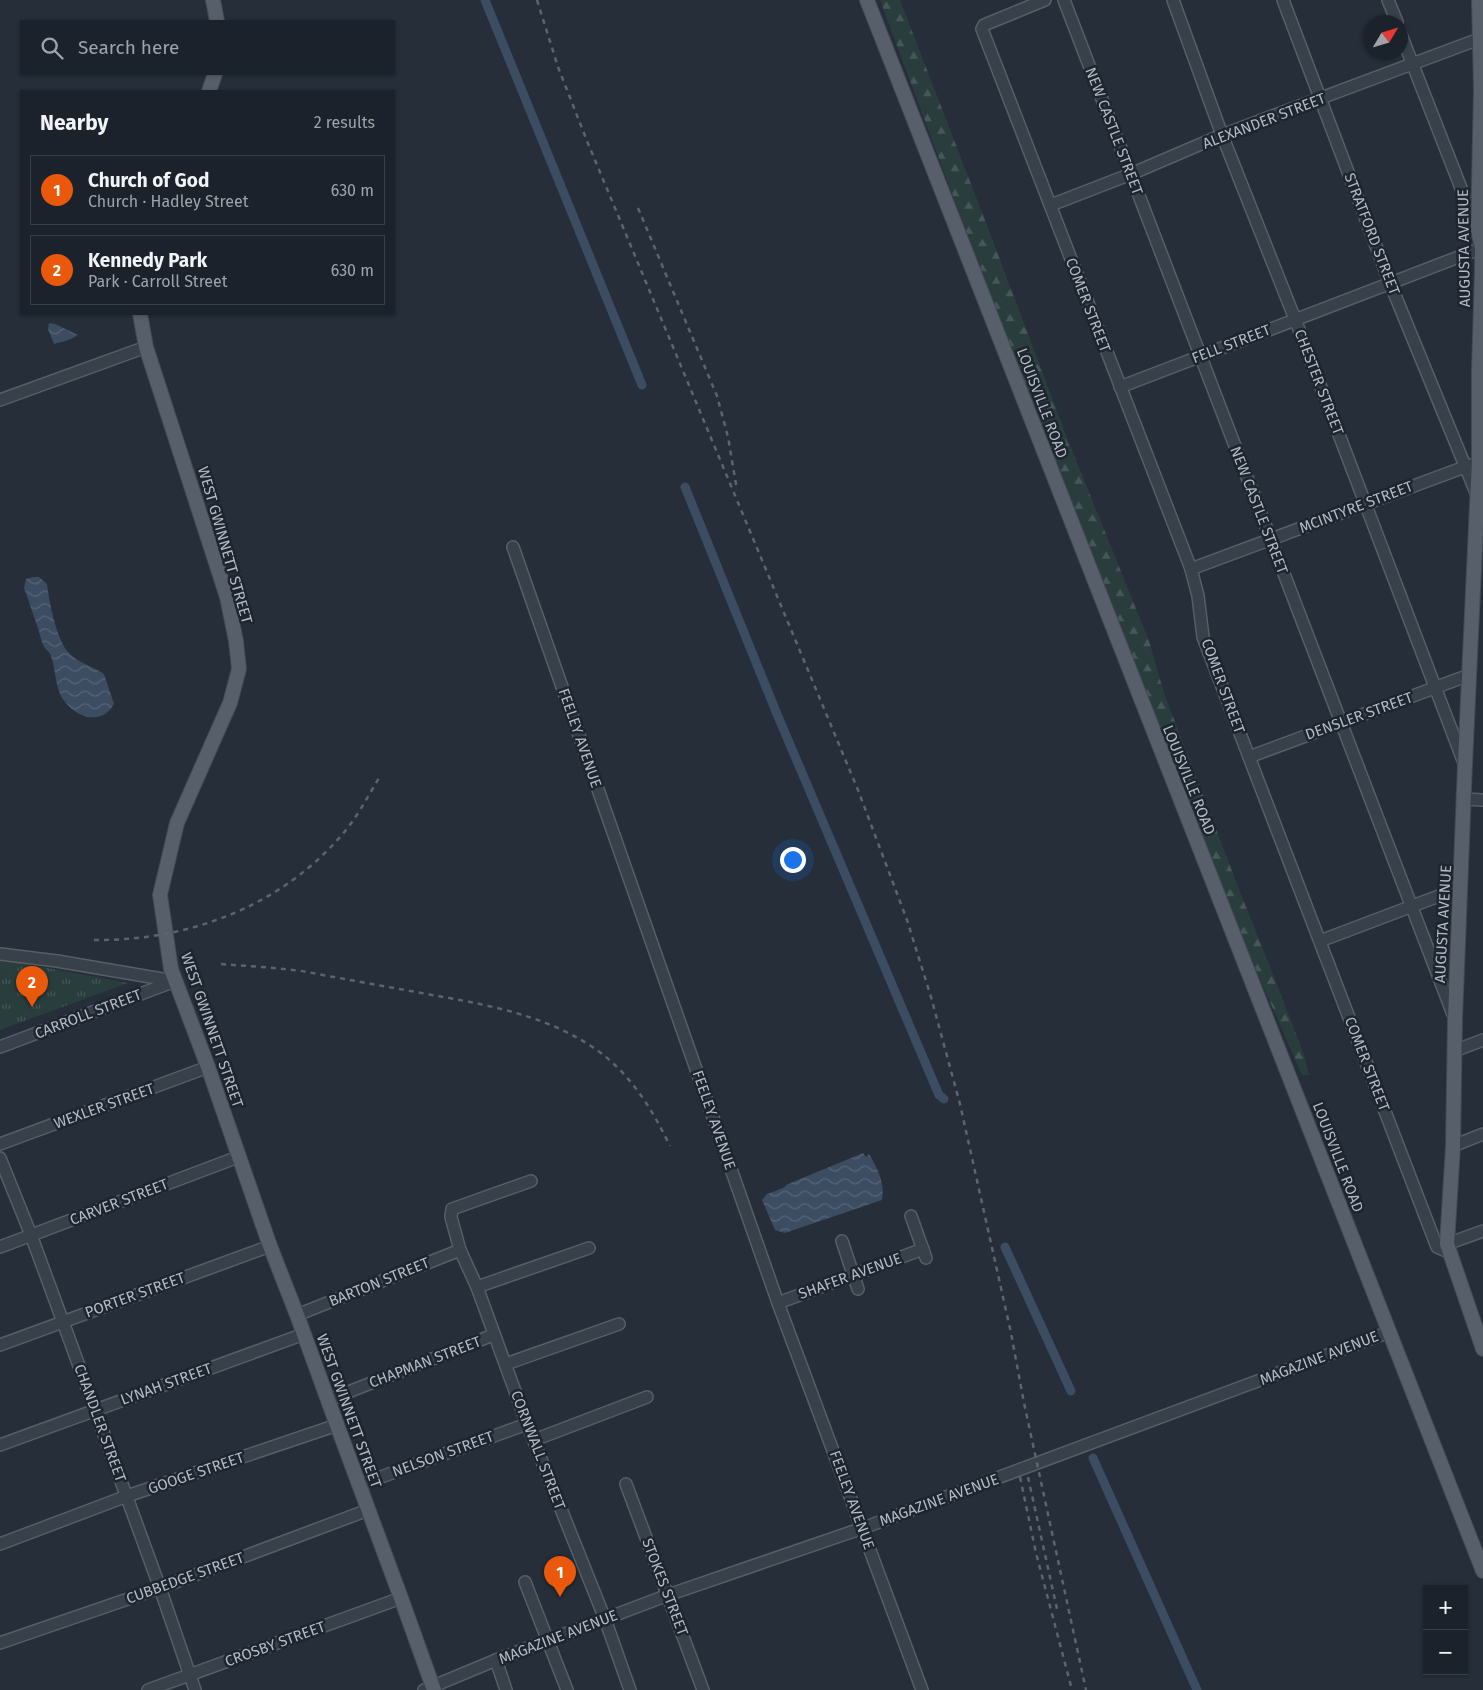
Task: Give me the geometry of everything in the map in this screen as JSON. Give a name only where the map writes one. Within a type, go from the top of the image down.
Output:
[{"type":"main road","points":[[213,0],[217,20]]},
{"type":"main road","name":"LOUISVILLE ROAD","points":[[867,0],[1483,1571]]},
{"type":"main road","name":"AUGUSTA AVENUE","points":[[1479,0],[1482,88],[1478,230],[1482,248],[1483,271],[1481,460],[1477,495],[1478,604],[1468,675],[1455,1019],[1449,1248],[1480,1332],[1483,1349]]},
{"type":"main road","points":[[209,90],[215,75]]},
{"type":"main road","name":"WEST GWINNETT STREET","points":[[140,315],[146,346],[227,597],[236,641],[238,670],[230,703],[177,823],[160,894],[171,969],[208,1067],[270,1246],[401,1598],[430,1689]]},
{"type":"street","name":"COMER STREET","points":[[1044,0],[984,25],[982,29],[1191,569],[1198,596],[1203,637],[1437,1247],[1449,1248]]},
{"type":"street","name":"NEW CASTLE STREET","points":[[1064,0],[1455,1019]]},
{"type":"street","name":"CHESTER STREET","points":[[1173,0],[1222,135],[1295,319],[1465,764]]},
{"type":"street","name":"STRATFORD STREET","points":[[1283,0],[1390,283],[1464,467]]},
{"type":"street","points":[[1388,0],[1394,15]]},
{"type":"street","name":"ALEXANDER STREET","points":[[1050,205],[1131,174],[1222,135],[1479,39]]},
{"type":"street","points":[[1408,53],[1478,230]]},
{"type":"street","name":"FELL STREET","points":[[1120,387],[1482,248]]},
{"type":"street","points":[[0,400],[146,346]]},
{"type":"street","name":"MCINTYRE STREET","points":[[1191,569],[1481,460]]},
{"type":"street","name":"AUGUSTA AVENUE","points":[[1464,467],[1477,495]]},
{"type":"street","name":"FEELEY AVENUE","points":[[513,547],[778,1302],[922,1690]]},
{"type":"street","name":"DENSLER STREET","points":[[1249,756],[1468,675]]},
{"type":"street","points":[[1464,799],[1483,800]]},
{"type":"street","points":[[1320,941],[1460,888]]},
{"type":"street","points":[[0,954],[57,961],[175,981]]},
{"type":"street","name":"CARROLL STREET","points":[[0,1047],[175,981]]},
{"type":"street","points":[[1454,1052],[1483,1040]]},
{"type":"street","name":"WEXLER STREET","points":[[0,1144],[208,1067]]},
{"type":"street","points":[[1453,1146],[1483,1134]]},
{"type":"street","name":"CARVER STREET","points":[[0,1247],[238,1157]]},
{"type":"street","name":"CHANDLER STREET","points":[[0,1158],[31,1235],[196,1690]]},
{"type":"street","name":"CORNWALL STREET","points":[[531,1181],[452,1209],[451,1217],[460,1250],[477,1287],[493,1335],[605,1619],[630,1690]]},
{"type":"street","name":"SHAFER AVENUE","points":[[778,1302],[854,1274],[924,1253],[910,1216]]},
{"type":"street","points":[[1449,1248],[1483,1231]]},
{"type":"street","points":[[842,1241],[858,1289]]},
{"type":"street","name":"PORTER STREET","points":[[0,1345],[270,1246]]},
{"type":"street","points":[[477,1287],[589,1248]]},
{"type":"street","name":"BARTON STREET","points":[[297,1315],[460,1250]]},
{"type":"street","points":[[506,1364],[620,1324]]},
{"type":"street","name":"MAGAZINE AVENUE","points":[[430,1689],[496,1660],[668,1595],[863,1528],[1390,1332]]},
{"type":"street","name":"LYNAH STREET","points":[[0,1445],[304,1334]]},
{"type":"street","name":"CHAPMAN STREET","points":[[328,1400],[493,1335]]},
{"type":"street","points":[[534,1440],[647,1397]]},
{"type":"street","name":"NELSON STREET","points":[[359,1485],[527,1424]]},
{"type":"street","name":"GOOGE STREET","points":[[0,1544],[127,1496],[336,1425]]},
{"type":"street","name":"STOKES STREET","points":[[626,1484],[703,1690]]},
{"type":"street","name":"CUBBEDGE STREET","points":[[0,1644],[160,1588],[368,1510]]},
{"type":"street","points":[[525,1582],[568,1690]]},
{"type":"street","name":"CROSBY STREET","points":[[148,1690],[401,1598]]},
{"type":"street","points":[[496,1660],[506,1690]]},
{"type":"green space","points":[[880,0],[900,0],[1066,435],[1149,641],[1164,693],[1304,1055],[1309,1075],[1302,1075],[1256,970],[1148,702],[973,250]]},
{"type":"green space","points":[[0,959],[128,983],[0,1030]]},
{"type":"water","points":[[49,323],[78,335],[54,344],[48,329]]},
{"type":"water","points":[[39,577],[47,584],[54,621],[65,649],[78,660],[104,674],[114,704],[108,712],[101,716],[93,717],[78,713],[71,708],[60,694],[50,653],[43,645],[24,588],[26,579]]},
{"type":"water","points":[[863,1153],[866,1157],[869,1154],[878,1171],[882,1182],[882,1200],[785,1233],[775,1230],[762,1200],[767,1194]]},
{"type":"waterway","points":[[485,0],[642,385]]},
{"type":"waterway","points":[[685,487],[777,714],[939,1095],[944,1099]]},
{"type":"waterway","points":[[1005,1247],[1071,1391]]},
{"type":"waterway","points":[[1093,1458],[1197,1690]]},
{"type":"railway","points":[[537,0],[558,67],[587,141],[858,790],[907,920],[931,997],[960,1104],[1011,1333],[1024,1403],[1086,1690]]},
{"type":"railway","points":[[638,208],[717,396],[728,437],[737,490]]},
{"type":"railway","points":[[94,940],[129,939],[164,934],[230,915],[260,900],[289,882],[316,861],[341,836],[379,778]]},
{"type":"railway","points":[[221,964],[303,971],[439,996],[507,1010],[550,1025],[571,1034],[591,1046],[605,1056],[628,1078],[647,1104],[670,1146]]},
{"type":"railway","points":[[1020,1477],[1036,1553],[1072,1690]]},
{"type":"railway","points":[[1028,1477],[1057,1609]]},
{"type":"place","name":"Kennedy Park","points":[[32,1007]]},
{"type":"place","name":"Church of God","points":[[560,1597]]}]
